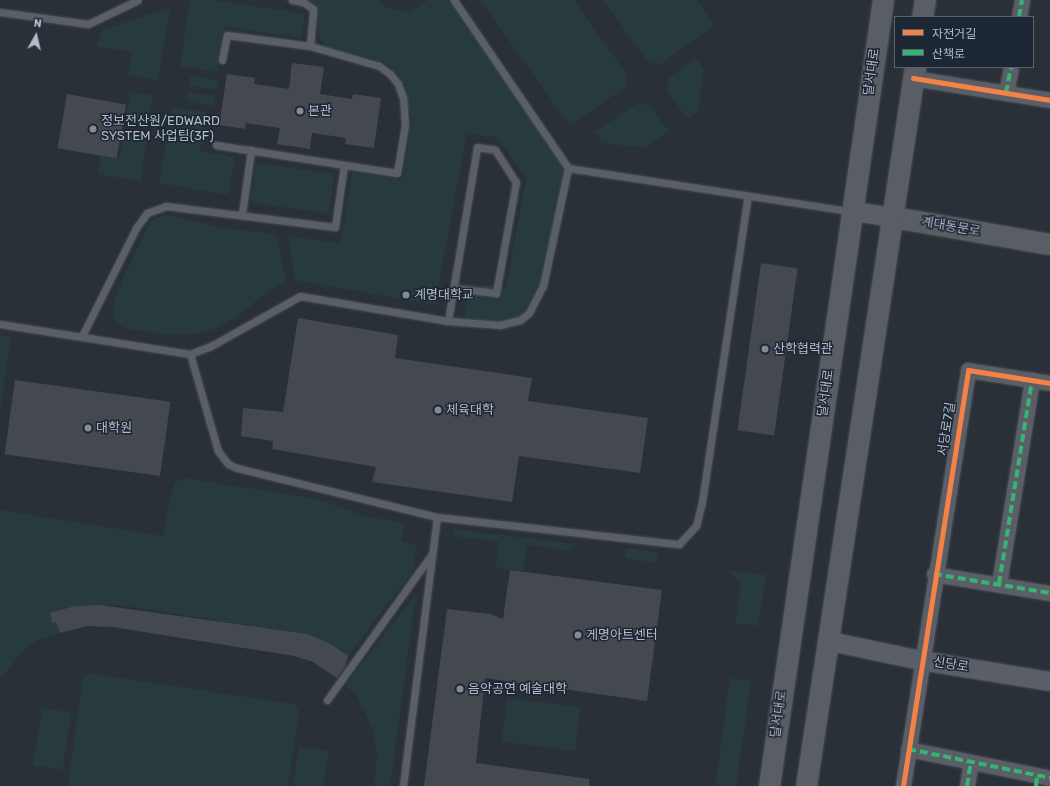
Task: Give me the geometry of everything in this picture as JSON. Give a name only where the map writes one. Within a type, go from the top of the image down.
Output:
[{"type":"main road","name":"달서대로","points":[[769,786],[883,0]]},
{"type":"main road","points":[[922,16],[925,0]]},
{"type":"main road","points":[[806,786],[830,641],[914,72]]},
{"type":"main road","name":"계대동문로","points":[[893,217],[1050,244]]},
{"type":"street","points":[[1019,16],[1022,0]]},
{"type":"street","points":[[1006,93],[1011,68]]},
{"type":"street","points":[[914,72],[1006,93],[1050,100]]},
{"type":"street","name":"계대동문로","points":[[853,211],[893,217]]},
{"type":"street","name":"서당로7길","points":[[934,574],[968,370],[1050,383]]},
{"type":"street","points":[[999,584],[1032,380]]},
{"type":"street","points":[[903,786],[920,660],[934,574],[1050,593]]},
{"type":"street","name":"신당로","points":[[830,641],[920,660],[1050,681]]},
{"type":"street","points":[[908,749],[971,762],[1041,780]]},
{"type":"street","points":[[967,786],[971,762]]},
{"type":"lane","points":[[0,12],[88,24],[138,0]]},
{"type":"lane","points":[[292,0],[303,2],[313,9],[310,46]]},
{"type":"lane","points":[[0,324],[190,354],[211,346],[300,296],[448,321],[500,325],[520,320],[529,313],[543,286],[568,168],[454,0]]},
{"type":"lane","points":[[216,145],[396,173],[405,125],[403,98],[390,74],[379,66],[310,46],[227,35],[222,60]]},
{"type":"lane","points":[[448,321],[477,147],[495,150],[516,182],[496,293],[454,288]]},
{"type":"lane","points":[[242,214],[252,150]]},
{"type":"lane","points":[[82,336],[136,228],[147,213],[166,206],[242,214],[335,227],[344,165]]},
{"type":"lane","points":[[568,168],[853,211]]},
{"type":"lane","points":[[190,354],[218,451],[228,464],[328,492],[437,517],[665,544],[679,544],[696,526],[702,502],[748,195]]},
{"type":"lane","points":[[404,786],[434,552],[437,517]]},
{"type":"lane","points":[[327,700],[434,552]]},
{"type":"green space","points":[[190,0],[212,0],[305,14],[301,38],[224,26],[217,72],[180,66]]},
{"type":"green space","points":[[280,0],[380,0],[386,8],[411,12],[428,0],[454,0],[568,168],[543,286],[529,313],[500,325],[464,322],[470,283],[506,288],[526,179],[498,138],[467,133],[435,305],[295,280],[288,236],[341,244],[352,172],[402,180],[412,119],[399,79],[391,67],[384,62],[325,48],[310,11]]},
{"type":"green space","points":[[480,0],[574,0],[627,75],[627,86],[570,126]]},
{"type":"green space","points":[[603,0],[697,0],[715,25],[659,65],[648,62]]},
{"type":"green space","points":[[170,7],[158,80],[128,75],[132,52],[96,46],[103,30]]},
{"type":"green space","points":[[696,58],[704,69],[698,111],[688,119],[667,91],[669,77]]},
{"type":"green space","points":[[190,76],[218,80],[216,90],[189,86]]},
{"type":"green space","points":[[130,92],[153,95],[149,126],[126,123]]},
{"type":"green space","points":[[188,92],[216,96],[214,106],[187,102]]},
{"type":"green space","points":[[638,103],[650,106],[669,131],[645,148],[602,143],[594,132]]},
{"type":"green space","points":[[172,107],[206,112],[200,151],[235,157],[229,195],[159,183]]},
{"type":"green space","points":[[123,135],[147,138],[141,181],[98,174],[101,156],[120,158]]},
{"type":"green space","points":[[256,163],[334,174],[329,214],[250,203]]},
{"type":"green space","points":[[167,215],[221,228],[276,234],[286,281],[268,291],[234,319],[203,333],[167,334],[132,330],[118,324],[113,314],[115,296],[150,222],[158,217]]},
{"type":"green space","points":[[0,336],[11,337],[0,411]]},
{"type":"green space","points":[[184,478],[317,499],[368,517],[404,523],[402,541],[416,544],[413,571],[348,656],[331,644],[307,634],[118,605],[88,605],[50,613],[52,623],[56,622],[60,633],[42,638],[27,647],[0,679],[0,510],[163,536],[172,490],[175,483]]},
{"type":"green space","points":[[454,529],[573,544],[572,551],[527,545],[523,571],[496,568],[499,542],[453,536]]},
{"type":"green space","points":[[627,548],[659,553],[657,563],[625,558]]},
{"type":"green space","points":[[728,570],[766,575],[758,626],[735,623],[741,584]]},
{"type":"green space","points":[[416,594],[390,786],[374,786],[377,757],[373,729],[357,696],[345,685]]},
{"type":"green space","points":[[93,674],[294,704],[299,711],[288,786],[68,786],[83,675]]},
{"type":"green space","points":[[730,678],[751,681],[736,786],[718,786],[716,781]]},
{"type":"green space","points":[[507,698],[580,707],[575,751],[502,742]]},
{"type":"green space","points":[[42,708],[72,713],[63,770],[33,765]]},
{"type":"green space","points":[[299,746],[329,751],[323,786],[293,786]]},
{"type":"building","name":"본관","points":[[292,63],[324,67],[320,94],[352,99],[353,94],[381,98],[374,148],[345,144],[346,138],[312,133],[310,149],[277,144],[280,128],[246,123],[245,129],[219,125],[227,74],[255,78],[254,84],[289,89]]},
{"type":"building","name":"정보전산원/EDWARD SYSTEM 사업팀(3F)","points":[[67,94],[126,104],[117,159],[57,148]]},
{"type":"building","name":"산학협력관","points":[[761,263],[798,268],[774,436],[737,430]]},
{"type":"building","name":"체육대학","points":[[298,318],[398,335],[395,358],[532,378],[528,401],[648,418],[640,473],[519,456],[512,502],[372,482],[376,467],[272,449],[273,441],[241,436],[243,408],[283,412]]},
{"type":"building","name":"대학원","points":[[15,380],[170,402],[160,476],[5,454]]},
{"type":"building","name":"게명아트센터","points":[[510,570],[662,590],[647,701],[485,678],[476,763],[589,779],[589,786],[424,786],[447,609],[490,614],[503,619]]},
{"type":"building","points":[[100,605],[307,634],[331,644],[348,656],[345,667],[337,678],[313,662],[294,656],[113,627],[87,626],[60,633],[56,622],[52,623],[50,613],[75,606]]},
{"type":"marked path","points":[[1019,16],[1022,0]]},
{"type":"marked path","points":[[1006,93],[1011,68]]},
{"type":"marked path","points":[[999,584],[1032,380]]},
{"type":"marked path","points":[[934,574],[1050,593]]},
{"type":"marked path","points":[[908,749],[1050,778]]},
{"type":"marked path","points":[[967,786],[971,762]]},
{"type":"marked path","points":[[1036,786],[1037,776]]},
{"type":"cycle path","points":[[913,78],[1050,100]]},
{"type":"cycle path","points":[[903,786],[968,370],[1050,383]]},
{"type":"place","name":"본관","points":[[300,111]]},
{"type":"place","name":"정보전산원/EDWARD SYSTEM 사업팀(3F)","points":[[93,129]]},
{"type":"place","name":"계명대학교","points":[[406,295]]},
{"type":"place","name":"산학협력관","points":[[765,349]]},
{"type":"place","name":"체육대학","points":[[438,410]]},
{"type":"place","name":"대학원","points":[[88,428]]},
{"type":"place","name":"게명아트센터","points":[[578,635]]},
{"type":"place","name":"음악공연 예술대학","points":[[460,689]]}]
